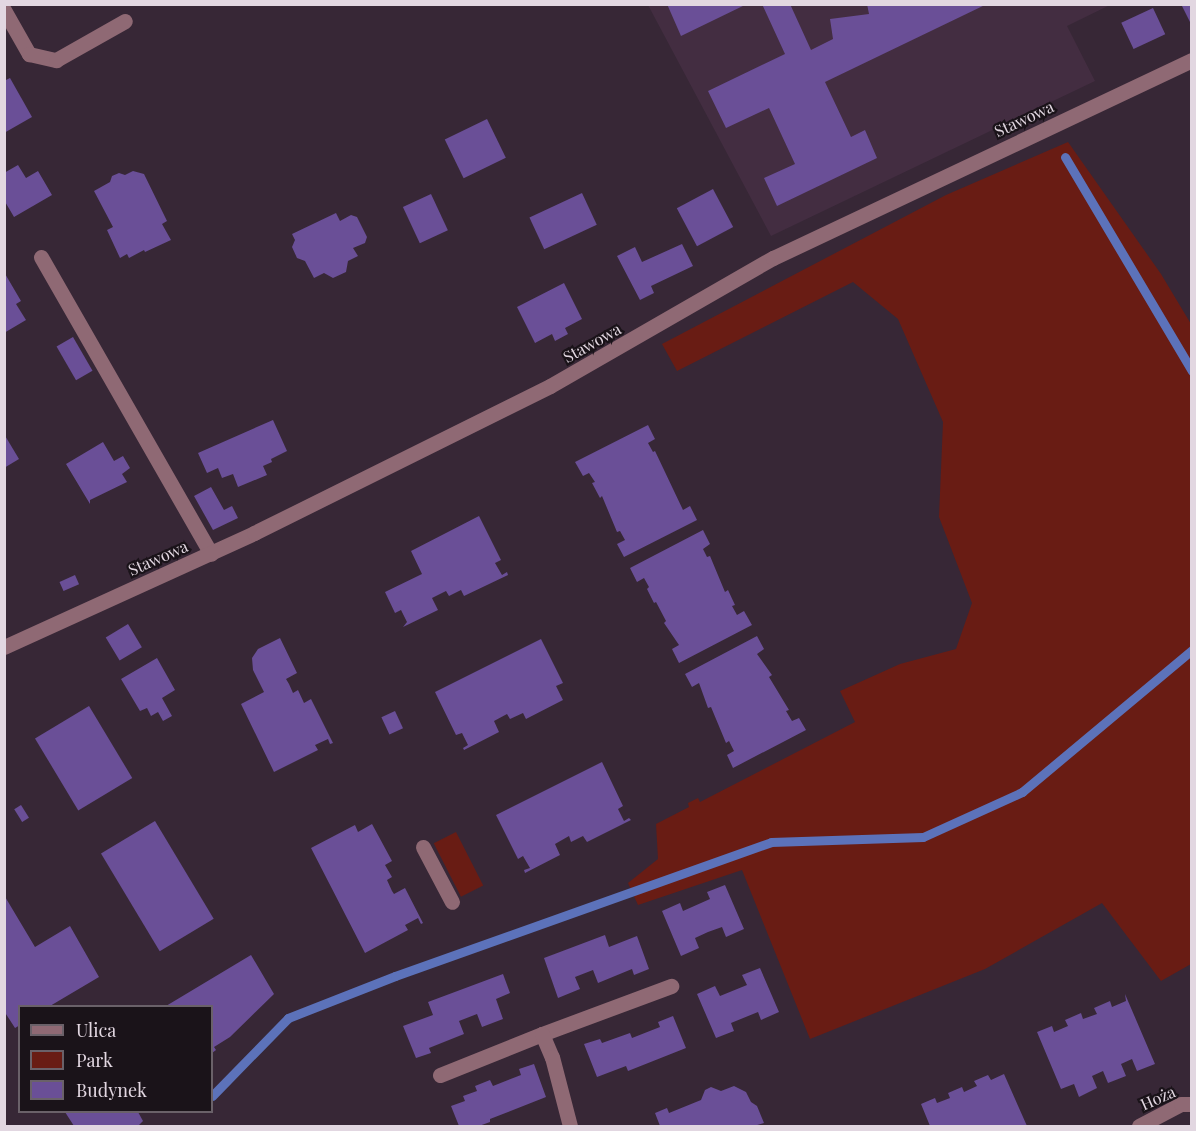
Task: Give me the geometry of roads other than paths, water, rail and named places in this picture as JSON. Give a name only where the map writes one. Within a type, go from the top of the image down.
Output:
[{"type":"street","points":[[4,10],[29,54],[56,60],[125,21]]},
{"type":"street","name":"Stawowa","points":[[4,647],[211,554],[550,386],[773,258],[1191,60]]},
{"type":"street","points":[[41,257],[211,554]]},
{"type":"street","points":[[423,847],[452,902]]},
{"type":"street","points":[[440,1075],[671,986]]},
{"type":"street","points":[[542,1034],[552,1057],[570,1126]]},
{"type":"street","name":"Hoża","points":[[1139,1126],[1181,1104],[1191,1104]]},
{"type":"waterway","points":[[1065,157],[1192,371]]},
{"type":"waterway","points":[[213,1095],[288,1018],[395,976],[771,842],[923,837],[1022,792],[1192,650]]}]
